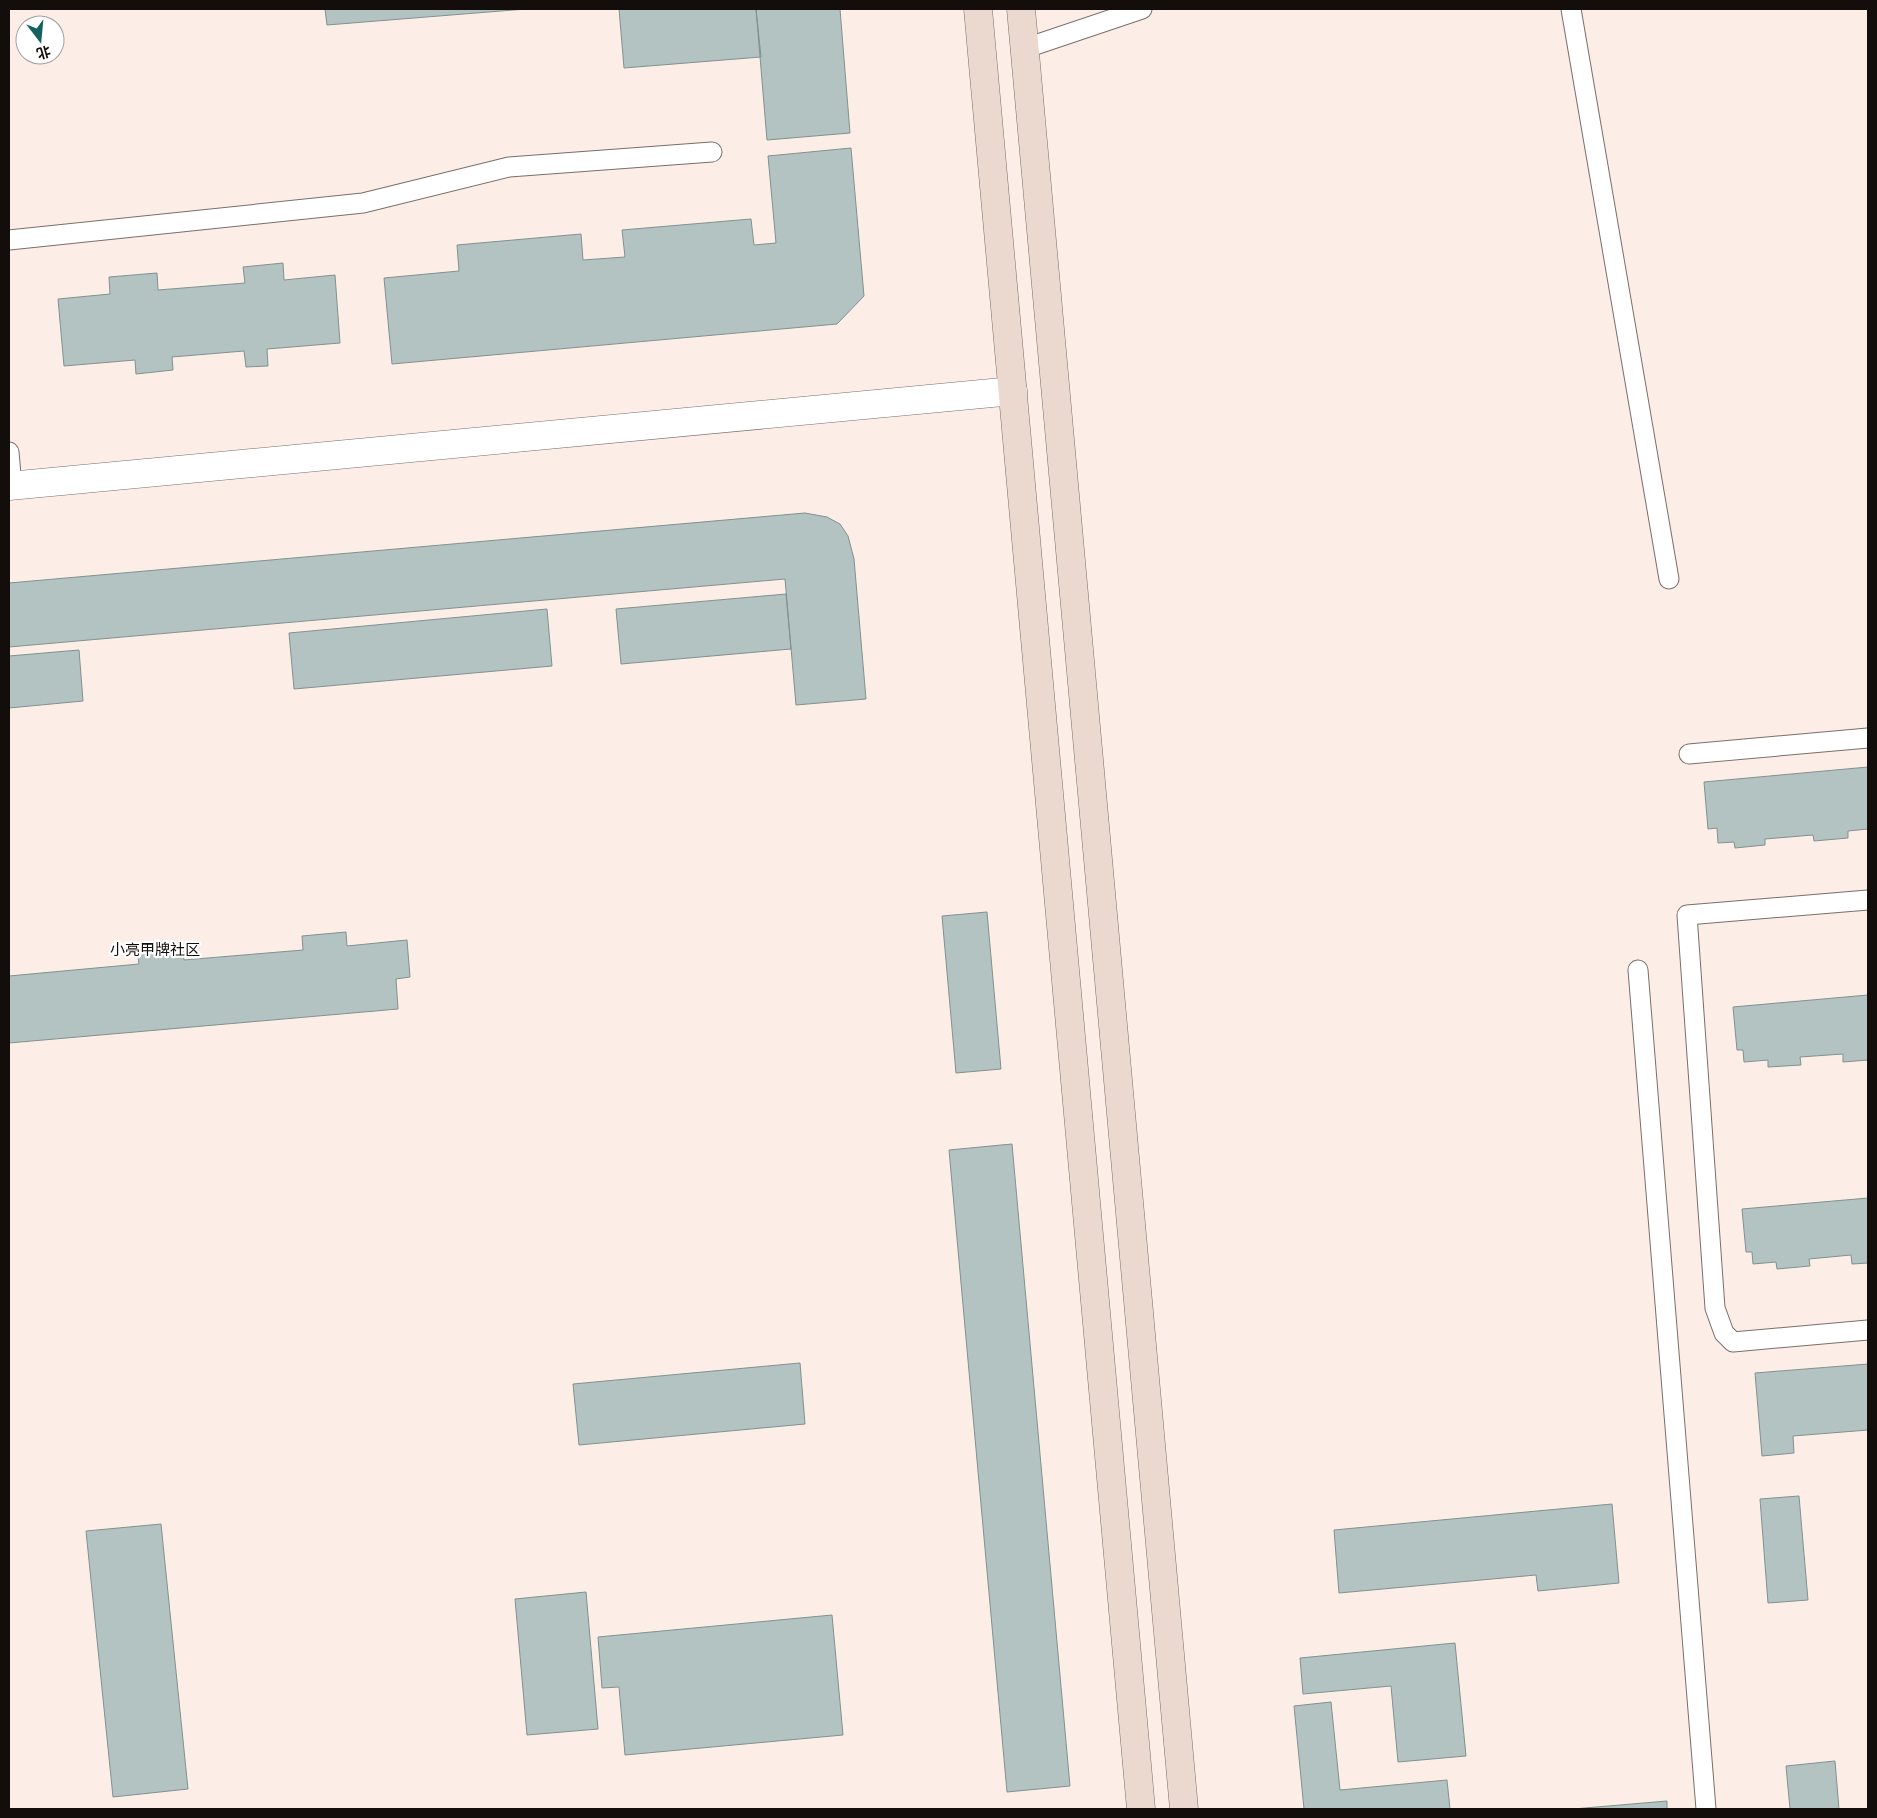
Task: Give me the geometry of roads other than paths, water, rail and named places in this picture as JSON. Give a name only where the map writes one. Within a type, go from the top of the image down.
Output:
[{"type":"street","points":[[978,9],[1141,1809]]},
{"type":"street","points":[[1021,9],[1184,1809]]},
{"type":"street","points":[[11,486],[1013,391]]},
{"type":"lane","points":[[1035,45],[1142,9]]},
{"type":"lane","points":[[1571,9],[1669,579]]},
{"type":"lane","points":[[9,240],[363,203],[509,167],[712,152]]},
{"type":"lane","points":[[9,452],[11,486]]},
{"type":"lane","points":[[1689,754],[1868,738]]},
{"type":"lane","points":[[1868,900],[1687,915],[1715,1308],[1724,1333],[1733,1342],[1868,1330]]},
{"type":"lane","points":[[1638,970],[1706,1809]]},
{"type":"district","name":"小亮甲牌社区","points":[[155,950]]}]
